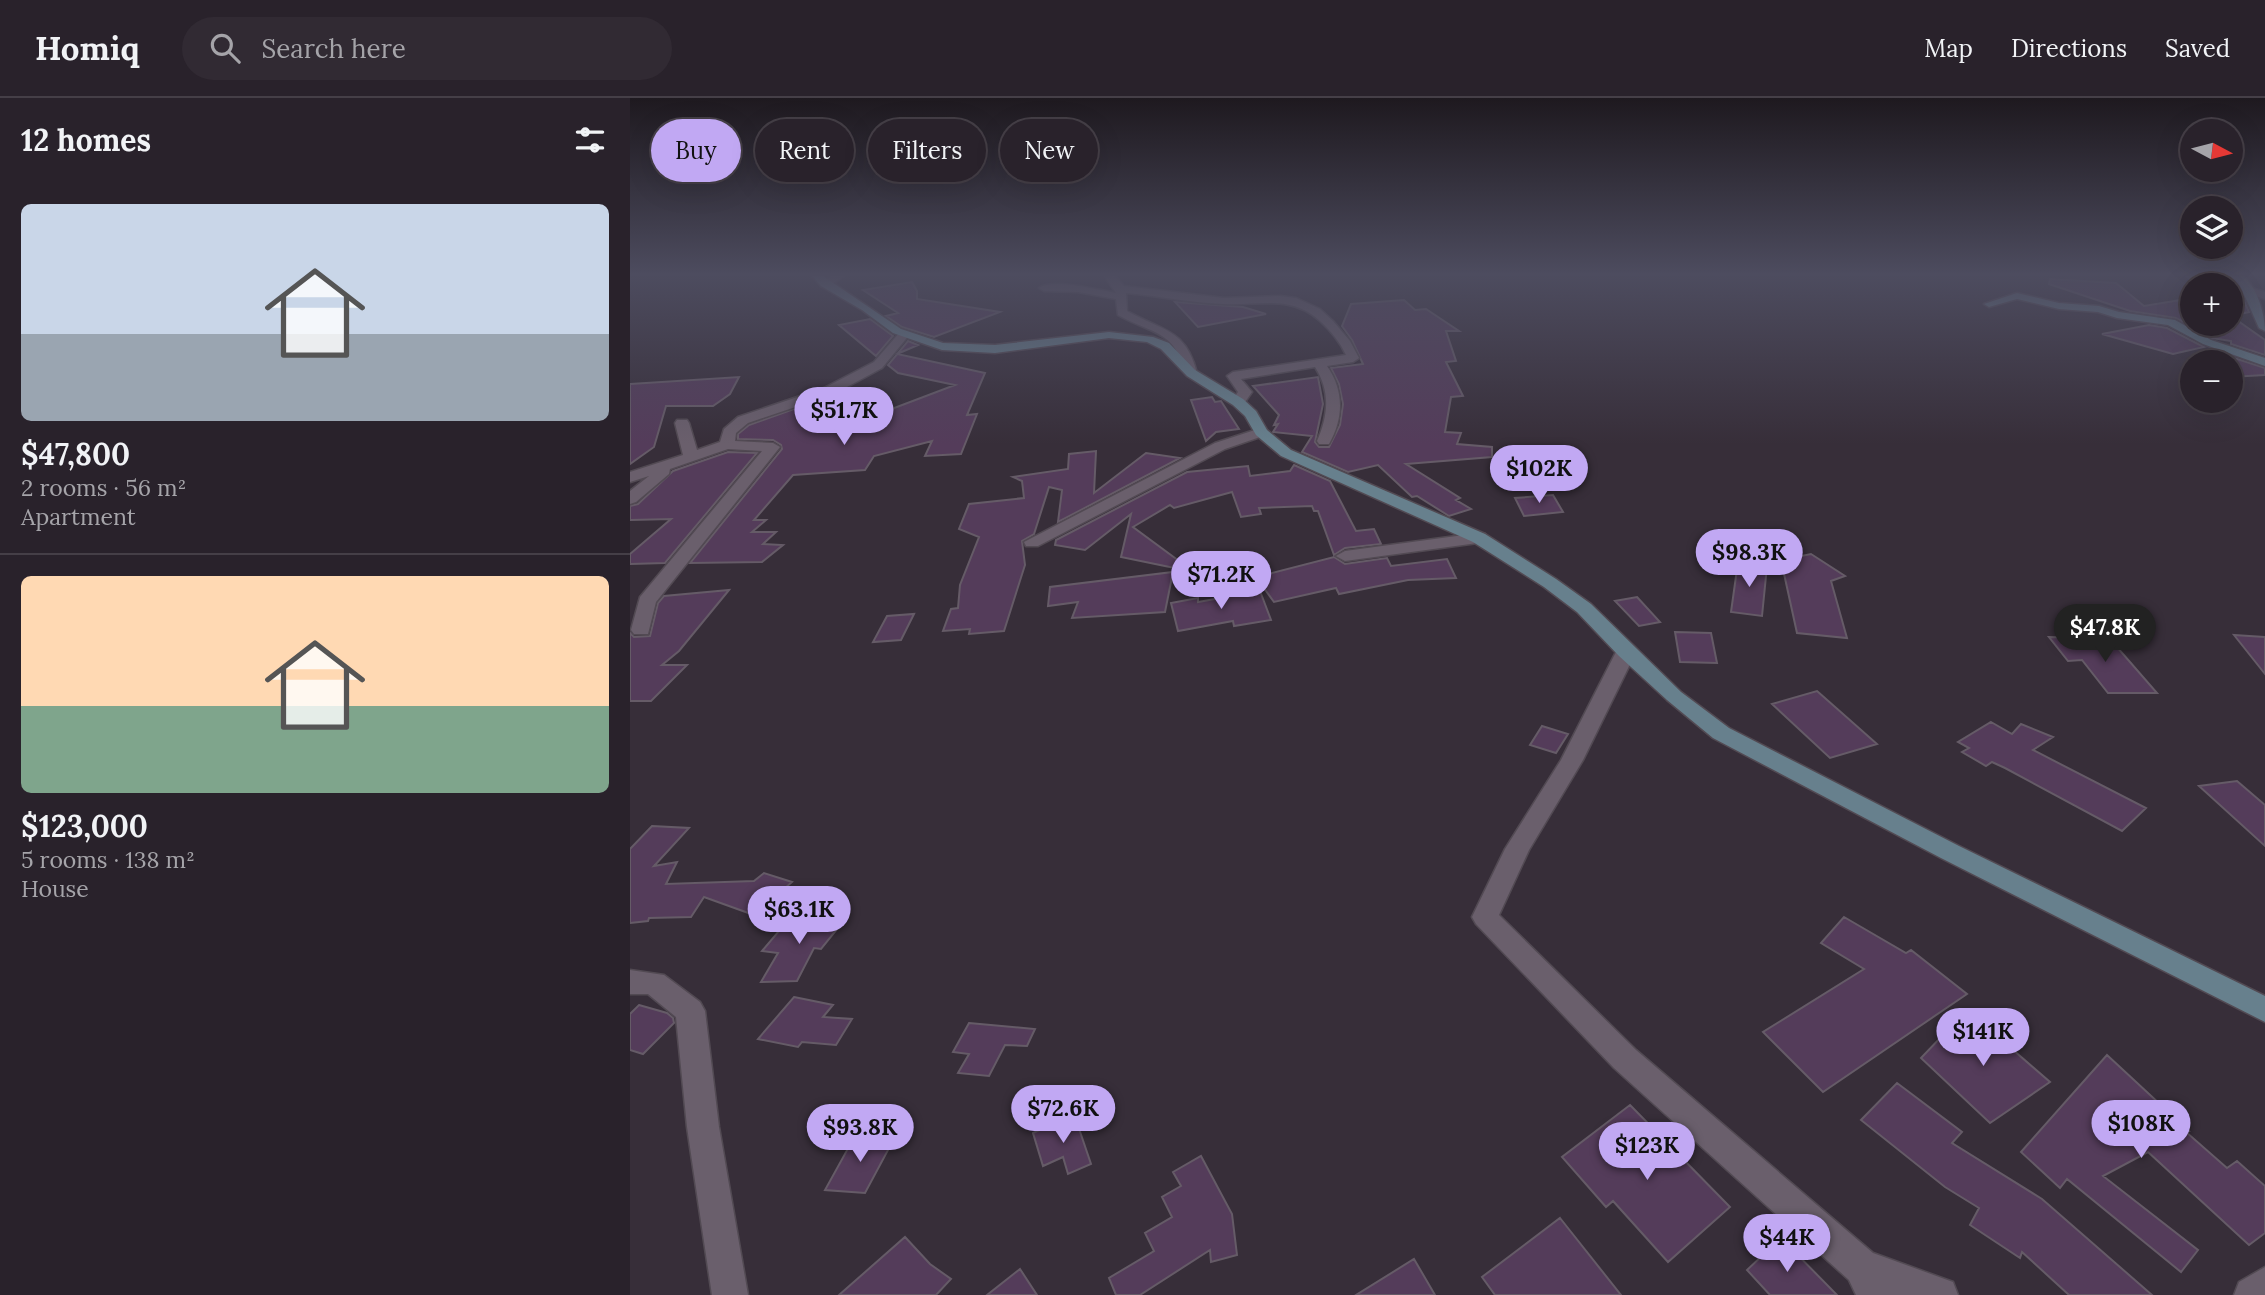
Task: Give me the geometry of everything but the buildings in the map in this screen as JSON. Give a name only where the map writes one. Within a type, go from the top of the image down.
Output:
[{"type":"main road","points":[[901,332],[942,346],[996,349],[1109,335],[1149,339],[1165,346],[1191,373],[1238,402],[1251,414],[1261,432],[1286,453],[1479,538],[1584,608],[1626,652],[1721,733],[1937,846],[2265,1010]]},
{"type":"main road","points":[[2189,332],[2207,342],[2265,362]]},
{"type":"street","points":[[1159,332],[1182,344],[1191,373]]},
{"type":"street","points":[[1238,402],[1245,393],[1233,376],[1353,358],[1348,343],[1338,332]]},
{"type":"street","points":[[727,445],[729,432],[743,420],[829,391],[878,365],[904,334]]},
{"type":"street","points":[[1320,365],[1330,378],[1335,400],[1334,419],[1324,442]]},
{"type":"street","points":[[682,424],[691,457]]},
{"type":"street","points":[[1032,542],[1220,446],[1261,432]]},
{"type":"street","points":[[630,477],[727,445],[773,447],[647,601],[641,630]]},
{"type":"street","points":[[630,499],[674,463]]},
{"type":"street","points":[[1345,555],[1479,538]]},
{"type":"street","points":[[1626,652],[1572,760],[1517,849],[1485,917],[1625,1059],[1869,1281],[1940,1295]]},
{"type":"street","points":[[630,982],[654,983],[690,1011],[703,1127],[730,1295]]},
{"type":"street","points":[[2252,1295],[2265,1285]]}]
